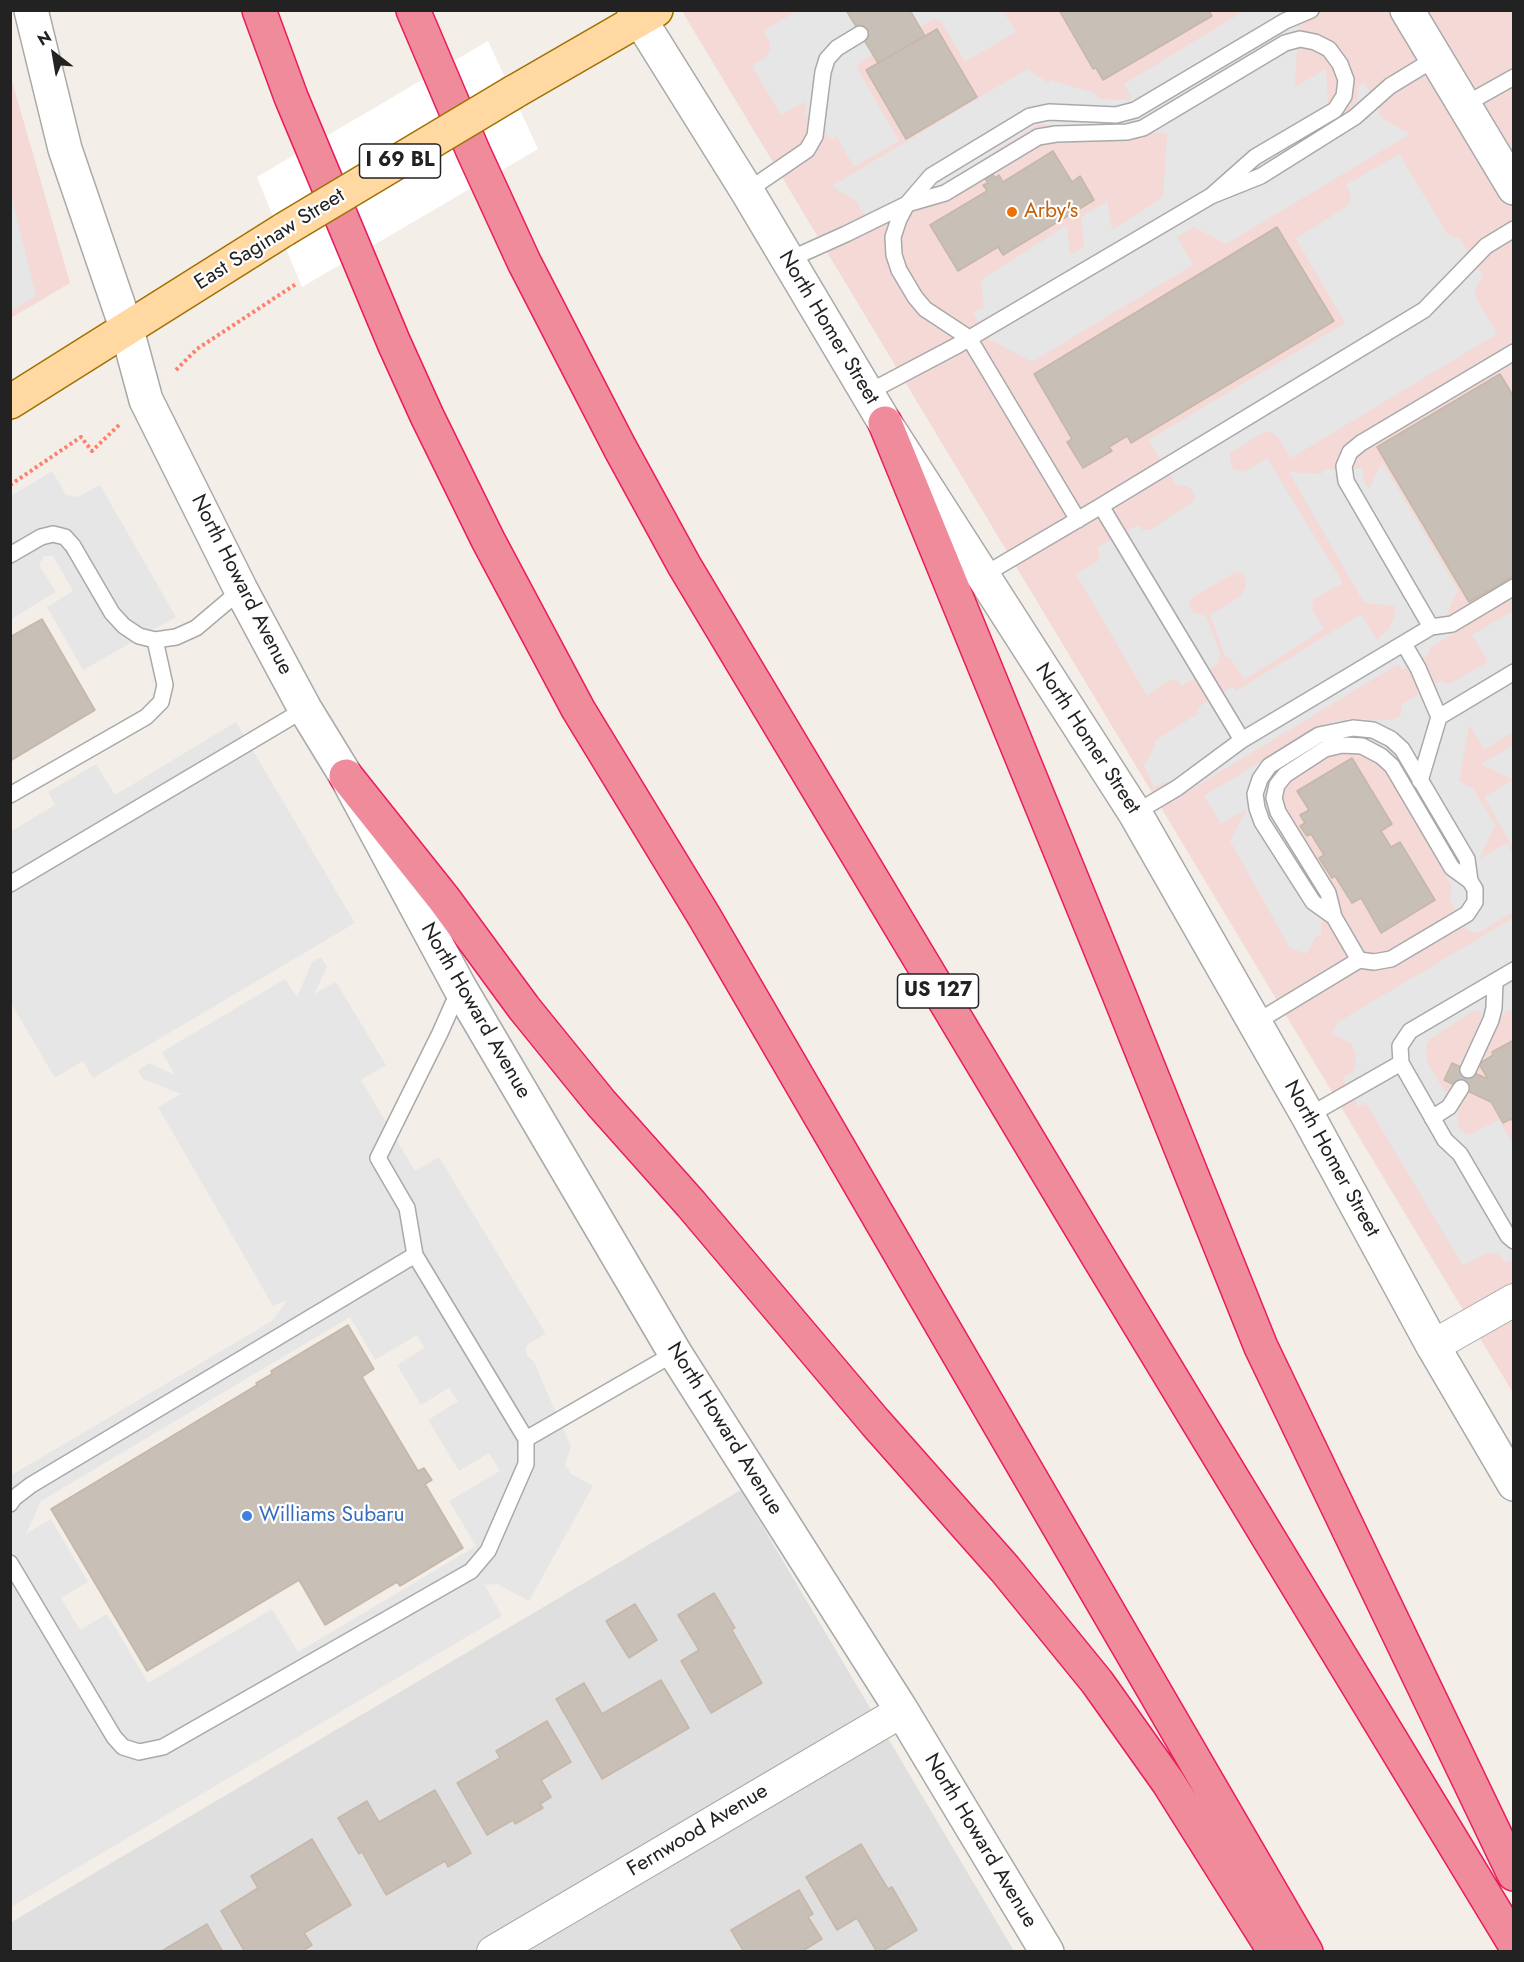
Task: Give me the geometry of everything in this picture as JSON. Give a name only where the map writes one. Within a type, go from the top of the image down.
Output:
[{"type":"highway","points":[[259,10],[296,108],[427,417],[488,540],[578,709],[716,937],[1306,1952]]},
{"type":"highway","name":"US 127","points":[[414,10],[473,151],[524,262],[684,566],[1105,1268],[1514,1943]]},
{"type":"highway","points":[[885,423],[1261,1347],[1514,1874]]},
{"type":"highway","points":[[346,776],[444,899],[524,1008],[601,1103],[875,1422],[1005,1569],[1097,1682],[1168,1782],[1275,1952]]},
{"type":"main road","name":"East Saginaw Street","points":[[10,402],[285,229],[643,14]]},
{"type":"street","name":"North Howard Avenue","points":[[31,10],[66,149],[127,330],[146,400],[241,590],[305,709],[346,776],[460,988],[675,1353],[902,1711],[1047,1952]]},
{"type":"street","points":[[1407,10],[1514,188]]},
{"type":"street","name":"North Homer Street","points":[[643,14],[885,423],[1135,813],[1308,1116],[1433,1346],[1514,1484]]},
{"type":"street","points":[[1433,1346],[1514,1300]]},
{"type":"street","name":"Fernwood Avenue","points":[[493,1952],[902,1711]]},
{"type":"lane","points":[[1078,520],[969,338],[925,309],[915,297],[899,270],[894,255],[893,237],[899,219],[907,204],[931,176],[1030,117],[1049,112],[1116,115],[1135,110],[1285,21],[1311,10]]},
{"type":"lane","points":[[747,191],[807,150],[814,136],[827,59],[837,48],[860,34]]},
{"type":"lane","points":[[788,260],[907,204],[945,193],[1038,137],[1056,134],[1127,132],[1143,128],[1285,44],[1300,39],[1315,42],[1329,49],[1341,64],[1346,80],[1344,96],[1335,110],[1254,158],[1210,196]]},
{"type":"lane","points":[[867,393],[969,338],[1210,196],[1261,176],[1355,117],[1390,86],[1436,58]]},
{"type":"lane","points":[[1464,105],[1514,77]]},
{"type":"lane","points":[[982,576],[1424,310],[1486,246],[1514,230]]},
{"type":"lane","points":[[1431,627],[1346,481],[1344,466],[1350,452],[1360,443],[1514,352]]},
{"type":"lane","points":[[1101,506],[1242,740]]},
{"type":"lane","points":[[10,555],[41,537],[53,534],[64,537],[73,546],[112,613],[124,626],[139,636],[155,640],[176,637],[196,628],[241,590]]},
{"type":"lane","points":[[1135,813],[1177,788],[1242,740],[1431,627],[1452,624],[1514,587]]},
{"type":"lane","points":[[10,795],[146,717],[161,702],[165,685],[155,640]]},
{"type":"lane","points":[[1404,644],[1418,668],[1438,717],[1420,781]]},
{"type":"lane","points":[[1438,717],[1514,672]]},
{"type":"lane","points":[[10,884],[305,709]]},
{"type":"lane","points":[[1334,917],[1312,902],[1262,822],[1255,794],[1260,778],[1269,766],[1319,735],[1353,728],[1373,730],[1391,739],[1402,749],[1467,859],[1470,881]]},
{"type":"lane","points":[[1255,1023],[1359,960],[1374,962],[1391,958],[1467,914],[1475,902],[1475,889],[1470,881],[1452,868],[1392,766],[1381,756],[1362,746],[1342,745],[1325,749],[1285,774],[1277,785],[1274,798],[1278,812],[1328,893],[1334,917],[1359,960]]},
{"type":"lane","points":[[1514,970],[1410,1031],[1400,1046],[1401,1063],[1432,1118],[1445,1140],[1460,1154],[1508,1236],[1514,1241]]},
{"type":"lane","points":[[1468,1070],[1491,1020],[1495,981]]},
{"type":"lane","points":[[10,1563],[114,1737],[123,1747],[139,1752],[163,1747],[471,1571],[488,1551],[526,1464],[526,1439],[416,1255],[407,1208],[378,1158],[460,988]]},
{"type":"lane","points":[[1308,1116],[1401,1063]]},
{"type":"lane","points":[[1432,1118],[1449,1107],[1461,1088]]},
{"type":"lane","points":[[10,1504],[31,1485],[416,1255]]},
{"type":"lane","points":[[526,1439],[675,1353]]},
{"type":"shaded area","points":[[682,11],[1513,11],[1513,1393]]},
{"type":"shaded area","points":[[797,11],[1003,11],[1016,32],[965,62],[942,23],[935,18],[860,62],[857,66],[858,70],[899,141],[854,167],[836,136],[833,140],[804,113],[807,107],[804,102],[781,115],[752,66],[766,57],[770,50],[770,42],[763,31]]},
{"type":"shaded area","points":[[1244,11],[1299,11],[1295,87],[1326,69],[1328,103],[1339,118],[1352,109],[1357,100],[1359,86],[1364,83],[1381,110],[1380,117],[1410,134],[1226,244],[1194,227],[1177,237],[1193,265],[1032,362],[991,342],[973,313],[984,307],[981,280],[1067,225],[1070,255],[1084,247],[1081,217],[1107,201],[1112,230],[1163,197],[1167,134],[1038,124],[878,226],[859,209],[858,203],[832,186],[1027,69],[1050,84],[1049,80],[1095,93],[1099,99],[1129,100],[1131,97],[1124,84]]},
{"type":"shaded area","points":[[10,74],[70,283],[11,318],[10,318]]},
{"type":"shaded area","points":[[1399,154],[1448,235],[1459,237],[1483,276],[1475,289],[1475,296],[1497,334],[1291,458],[1277,436],[1270,432],[1264,432],[1230,453],[1230,461],[1234,470],[1244,472],[1267,458],[1343,583],[1314,599],[1313,611],[1324,629],[1244,680],[1230,658],[1225,656],[1210,615],[1241,596],[1246,580],[1242,573],[1236,572],[1193,597],[1189,604],[1192,612],[1206,616],[1221,656],[1218,664],[1182,686],[1177,680],[1169,680],[1147,696],[1076,574],[1097,562],[1100,556],[1098,547],[1138,525],[1143,530],[1150,530],[1195,500],[1193,491],[1186,486],[1177,486],[1148,440],[1345,323],[1296,239],[1350,202],[1350,194],[1346,185]]},
{"type":"shaded area","points":[[10,190],[36,296],[11,311],[10,311]]},
{"type":"shaded area","points":[[1382,462],[1458,590],[1446,615],[1448,614],[1458,631],[1430,648],[1429,654],[1402,670],[1398,664],[1177,798],[1174,803],[1167,788],[1171,786],[1169,781],[1154,787],[1144,766],[1155,746],[1154,741],[1199,713],[1197,708],[1233,686],[1236,691],[1361,614],[1377,640],[1389,629],[1394,617],[1395,606],[1364,603],[1289,472],[1322,474],[1322,470],[1363,468],[1363,479],[1369,489]]},
{"type":"shaded area","points":[[52,471],[66,495],[78,497],[100,485],[176,617],[83,670],[47,607],[73,591],[53,556],[44,556],[39,565],[56,592],[11,619],[11,496]]},
{"type":"shaded area","points":[[1513,611],[1513,732],[1485,749],[1469,725],[1459,781],[1473,789],[1495,825],[1479,859],[1507,843],[1513,854],[1513,912],[1479,933],[1467,930],[1450,901],[1451,886],[1445,874],[1458,865],[1395,758],[1374,743],[1349,737],[1334,739],[1321,743],[1282,767],[1272,776],[1266,788],[1268,813],[1324,904],[1321,935],[1315,938],[1306,954],[1290,948],[1230,841],[1247,809],[1221,824],[1204,796],[1317,727],[1334,721],[1391,720],[1399,717],[1402,712],[1401,705],[1442,680],[1448,685],[1488,662],[1472,635]]},
{"type":"shaded area","points":[[236,722],[355,923],[93,1078],[83,1061],[55,1078],[11,1003],[10,832],[55,805],[48,792],[96,764],[115,795]]},
{"type":"shaded area","points":[[1513,745],[1513,780],[1481,764]]},
{"type":"shaded area","points":[[1513,780],[1513,848],[1484,797]]},
{"type":"shaded area","points":[[1513,918],[1513,1011],[1505,1012],[1502,1016],[1481,1018],[1482,1014],[1473,1011],[1430,1039],[1426,1046],[1427,1062],[1459,1114],[1457,1121],[1460,1130],[1469,1135],[1499,1120],[1513,1144],[1513,1259],[1506,1263],[1501,1256],[1494,1253],[1485,1254],[1463,1266],[1366,1103],[1359,1107],[1342,1078],[1353,1072],[1356,1065],[1355,1052],[1351,1044],[1332,1033],[1338,1022]]},
{"type":"shaded area","points":[[321,957],[327,967],[314,994],[336,982],[386,1065],[361,1080],[415,1171],[439,1157],[546,1334],[528,1344],[527,1355],[534,1362],[571,1447],[565,1464],[571,1474],[593,1486],[529,1601],[497,1584],[485,1585],[502,1616],[11,1907],[10,1476],[272,1321],[287,1300],[273,1306],[158,1107],[181,1094],[143,1079],[138,1070],[149,1063],[175,1075],[162,1052],[285,979],[297,997],[312,962]],"holes":[[[350,1317],[375,1360],[417,1335],[424,1348],[397,1365],[421,1405],[449,1388],[458,1401],[428,1420],[459,1471],[489,1453],[500,1471],[449,1501],[476,1546],[298,1652],[272,1609],[148,1683],[107,1614],[80,1630],[61,1598],[88,1582],[51,1519],[26,1534],[41,1501]]]},
{"type":"shaded area","points":[[741,1490],[1014,1951],[11,1952],[10,1923]]},
{"type":"pier","points":[[488,41],[538,149],[302,287],[257,177]]},
{"type":"building","points":[[846,10],[910,10],[925,36],[878,63]]},
{"type":"building","points":[[1059,10],[1209,10],[1212,16],[1103,80],[1096,68],[1093,69]]},
{"type":"building","points":[[937,29],[977,97],[906,139],[866,70]]},
{"type":"building","name":"Arby's","points":[[1053,151],[1072,182],[1080,176],[1094,200],[1003,255],[998,247],[958,271],[930,225],[987,191],[983,185],[988,183],[984,177],[992,173],[995,178],[999,175],[1003,182]]},
{"type":"building","points":[[1277,227],[1334,321],[1131,443],[1127,436],[1109,447],[1112,451],[1083,468],[1067,442],[1072,439],[1034,374]]},
{"type":"building","points":[[1500,374],[1514,397],[1514,576],[1469,602],[1377,447]]},
{"type":"building","points":[[42,619],[95,710],[10,761],[10,637]]},
{"type":"building","points":[[1352,758],[1392,824],[1381,831],[1391,847],[1400,842],[1435,900],[1381,933],[1361,898],[1352,903],[1335,876],[1332,878],[1319,858],[1324,855],[1311,834],[1307,836],[1300,826],[1305,823],[1300,815],[1309,810],[1297,791]]},
{"type":"building","points":[[1514,1040],[1514,1122],[1511,1119],[1503,1123],[1491,1102],[1444,1080],[1452,1063],[1488,1079],[1479,1064],[1493,1055],[1492,1052]]},
{"type":"building","points":[[348,1325],[374,1369],[362,1377],[418,1471],[424,1468],[432,1480],[425,1484],[463,1548],[400,1586],[397,1582],[325,1625],[299,1580],[147,1671],[51,1509],[257,1385],[256,1383],[272,1374],[271,1371]]},
{"type":"building","points":[[714,1593],[735,1628],[732,1630],[762,1683],[711,1713],[681,1661],[699,1650],[678,1615]]},
{"type":"building","points":[[635,1604],[657,1640],[629,1658],[606,1621]]},
{"type":"building","points":[[661,1680],[689,1728],[602,1779],[556,1699],[584,1683],[602,1714]]},
{"type":"building","points":[[547,1721],[571,1762],[541,1780],[551,1797],[540,1804],[543,1808],[515,1824],[513,1820],[487,1835],[457,1783],[500,1758],[496,1751]]},
{"type":"building","points":[[435,1790],[471,1853],[448,1867],[445,1861],[386,1895],[362,1852],[359,1854],[338,1818],[367,1801],[379,1822]]},
{"type":"building","points":[[312,1839],[351,1905],[304,1933],[312,1945],[301,1952],[245,1952],[221,1911],[258,1888],[251,1876]]},
{"type":"building","points":[[861,1844],[888,1889],[892,1887],[917,1930],[881,1952],[877,1952],[857,1918],[837,1930],[806,1877]]},
{"type":"building","points":[[799,1890],[813,1914],[808,1917],[822,1939],[801,1952],[744,1952],[731,1930]]},
{"type":"building","points":[[207,1924],[223,1952],[160,1952]]},
{"type":"place","name":"Arby's","points":[[1012,212]]},
{"type":"place","name":"Williams Subaru","points":[[247,1516]]}]
